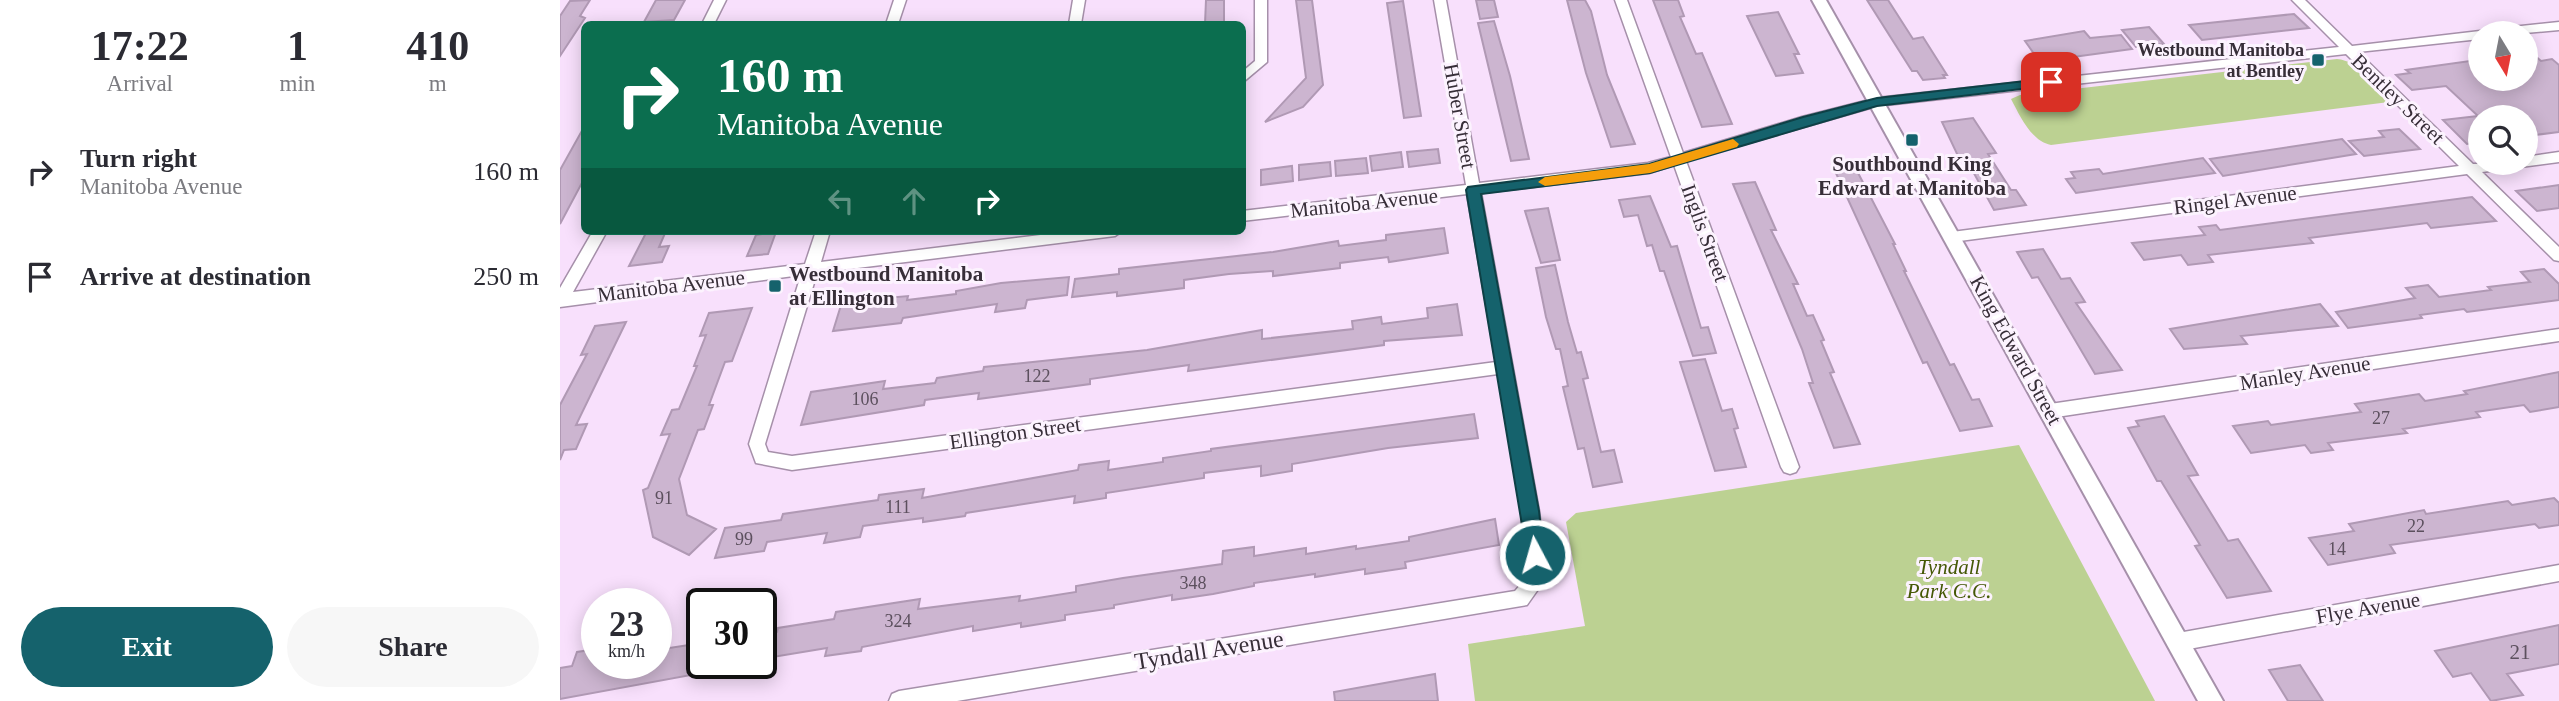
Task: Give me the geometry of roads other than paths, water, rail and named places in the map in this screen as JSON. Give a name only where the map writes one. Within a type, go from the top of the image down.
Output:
[{"type":"street","points":[[710,21],[720,0]]},
{"type":"street","points":[[893,21],[900,0]]},
{"type":"street","points":[[1076,21],[1079,0]]},
{"type":"street","points":[[1246,75],[1261,61],[1261,0]]},
{"type":"street","name":"Huber Street","points":[[1440,0],[1530,511],[1537,578],[1520,599]]},
{"type":"street","name":"Inglis Street","points":[[1621,0],[1790,467]]},
{"type":"street","name":"King Edward Street","points":[[1819,0],[2211,701]]},
{"type":"street","name":"Bentley Street","points":[[2298,0],[2468,167]]},
{"type":"street","points":[[2538,28],[2559,26]]},
{"type":"street","name":"Manitoba Avenue","points":[[1246,216],[1650,168],[1679,162],[1807,120],[1877,102],[2468,36]]},
{"type":"street","points":[[2538,160],[2559,157]]},
{"type":"street","name":"Ringel Avenue","points":[[1952,236],[2468,169]]},
{"type":"street","name":"Bentley Street","points":[[2476,175],[2559,256]]},
{"type":"street","points":[[561,300],[598,235]]},
{"type":"street","name":"Ellington Street","points":[[822,235],[763,418],[757,444],[762,458],[792,463],[1505,367]]},
{"type":"street","name":"Manitoba Avenue","points":[[561,300],[1082,235]]},
{"type":"street","name":"Manley Avenue","points":[[2050,411],[2559,335]]},
{"type":"street","name":"Flye Avenue","points":[[2178,642],[2559,573]]},
{"type":"street","name":"Tyndall Avenue","points":[[899,701],[1520,599]]},
{"type":"place","name":"Westbound Manitoba at Bentley","points":[[2318,60]]},
{"type":"place","name":"Southbound King Edward at Manitoba","points":[[1912,140]]},
{"type":"place","name":"Westbound Manitoba at Ellington","points":[[775,286]]},
{"type":"park label","name":"Tyndall Park C.C.","points":[[1949,579]]}]
